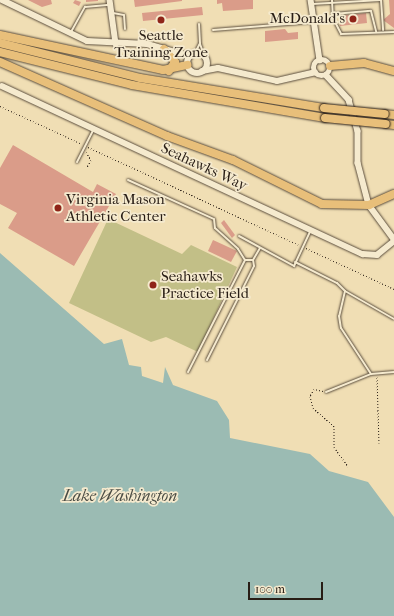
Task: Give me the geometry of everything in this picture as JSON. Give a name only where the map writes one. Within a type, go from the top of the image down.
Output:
[{"type":"highway","points":[[0,35],[169,71],[187,64]]},
{"type":"highway","points":[[0,43],[140,78],[324,108],[390,115]]},
{"type":"highway","points":[[164,48],[175,62],[169,71]]},
{"type":"highway","points":[[0,52],[132,85],[325,118],[390,125]]},
{"type":"highway","points":[[0,62],[167,136],[233,160],[322,204],[369,205],[394,194]]},
{"type":"highway","points":[[330,66],[364,63],[394,71]]},
{"type":"main road","points":[[2,0],[70,35],[116,44],[164,48],[177,54],[193,72],[218,68],[277,81],[315,72]]},
{"type":"main road","points":[[177,54],[192,54],[205,58],[218,68]]},
{"type":"main road","points":[[187,64],[192,54]]},
{"type":"main road","points":[[202,71],[205,58]]},
{"type":"street","points":[[110,2],[113,13],[116,44]]},
{"type":"street","points":[[311,2],[320,60],[315,72],[326,75],[349,100],[358,131],[358,163],[369,205],[394,240]]},
{"type":"street","points":[[320,60],[330,66],[326,75]]},
{"type":"street","name":"Seahawks Way","points":[[2,86],[310,230],[371,256],[394,240]]},
{"type":"lane","points":[[332,0],[333,14],[341,34],[383,30],[394,32]]},
{"type":"lane","points":[[311,2],[332,5],[381,0],[383,30]]},
{"type":"lane","points":[[70,35],[85,7],[110,2]]},
{"type":"lane","points":[[333,14],[371,11],[376,31]]},
{"type":"lane","points":[[113,13],[124,15],[125,29]]},
{"type":"lane","points":[[213,30],[313,22]]},
{"type":"lane","points":[[199,24],[200,43],[205,58]]},
{"type":"lane","points":[[192,54],[200,43]]},
{"type":"lane","points":[[77,162],[94,129]]},
{"type":"lane","points":[[128,180],[214,219],[216,228],[238,249],[245,260]]},
{"type":"lane","points":[[239,236],[294,266],[310,230]]},
{"type":"lane","points":[[207,360],[254,266],[253,260],[260,248]]},
{"type":"lane","points":[[245,260],[253,260]]},
{"type":"lane","points":[[188,372],[245,260]]},
{"type":"lane","points":[[295,262],[337,283],[345,291],[394,319]]},
{"type":"lane","points":[[345,291],[339,316],[341,328],[371,374]]},
{"type":"lane","points":[[326,392],[377,372],[394,372]]},
{"type":"path","points":[[0,106],[83,144]]},
{"type":"path","points":[[90,148],[299,245]]},
{"type":"path","points":[[84,151],[91,156],[87,167]]},
{"type":"path","points":[[305,248],[394,289]]},
{"type":"path","points":[[377,372],[379,443]]},
{"type":"path","points":[[326,392],[314,389],[310,396],[313,408],[334,426],[334,447],[348,466]]},
{"type":"shaded area","name":"Seahawks Practice Field","points":[[108,219],[182,254],[191,245],[237,267],[198,352],[166,337],[151,342],[69,303]]},
{"type":"water","name":"Lake Washington","points":[[0,253],[104,344],[122,339],[129,365],[141,367],[142,376],[163,383],[165,367],[173,385],[217,401],[229,420],[230,438],[310,454],[329,471],[368,482],[394,517],[394,616],[0,616]]},
{"type":"building","points":[[28,0],[51,0],[52,4],[42,7]]},
{"type":"building","points":[[75,0],[81,2],[79,6],[73,3]]},
{"type":"building","points":[[86,0],[98,0],[98,1],[86,2]]},
{"type":"building","points":[[134,0],[182,0],[182,1],[135,7]]},
{"type":"building","points":[[217,0],[253,0],[253,9],[223,11],[222,3],[217,4]]},
{"type":"building","points":[[389,0],[394,0],[394,28],[383,20],[390,14]]},
{"type":"building","points":[[202,7],[203,15],[143,21],[142,13]]},
{"type":"building","name":"McDonald's","points":[[366,13],[367,23],[340,26],[339,16]]},
{"type":"building","points":[[285,29],[288,33],[298,32],[298,39],[265,42],[265,31]]},
{"type":"building","name":"Virginia Mason Athletic Center","points":[[13,145],[93,192],[97,184],[116,194],[74,266],[8,228],[17,213],[0,204],[0,168]]},
{"type":"building","points":[[224,220],[235,235],[232,238],[221,223]]},
{"type":"building","points":[[213,240],[237,251],[231,262],[208,251]]},
{"type":"place","name":"McDonald's","points":[[353,19]]},
{"type":"place","name":"Seattle Training Zone","points":[[161,20]]},
{"type":"place","name":"Virginia Mason Athletic Center","points":[[58,208]]},
{"type":"place","name":"Seahawks Practice Field","points":[[153,285]]}]
